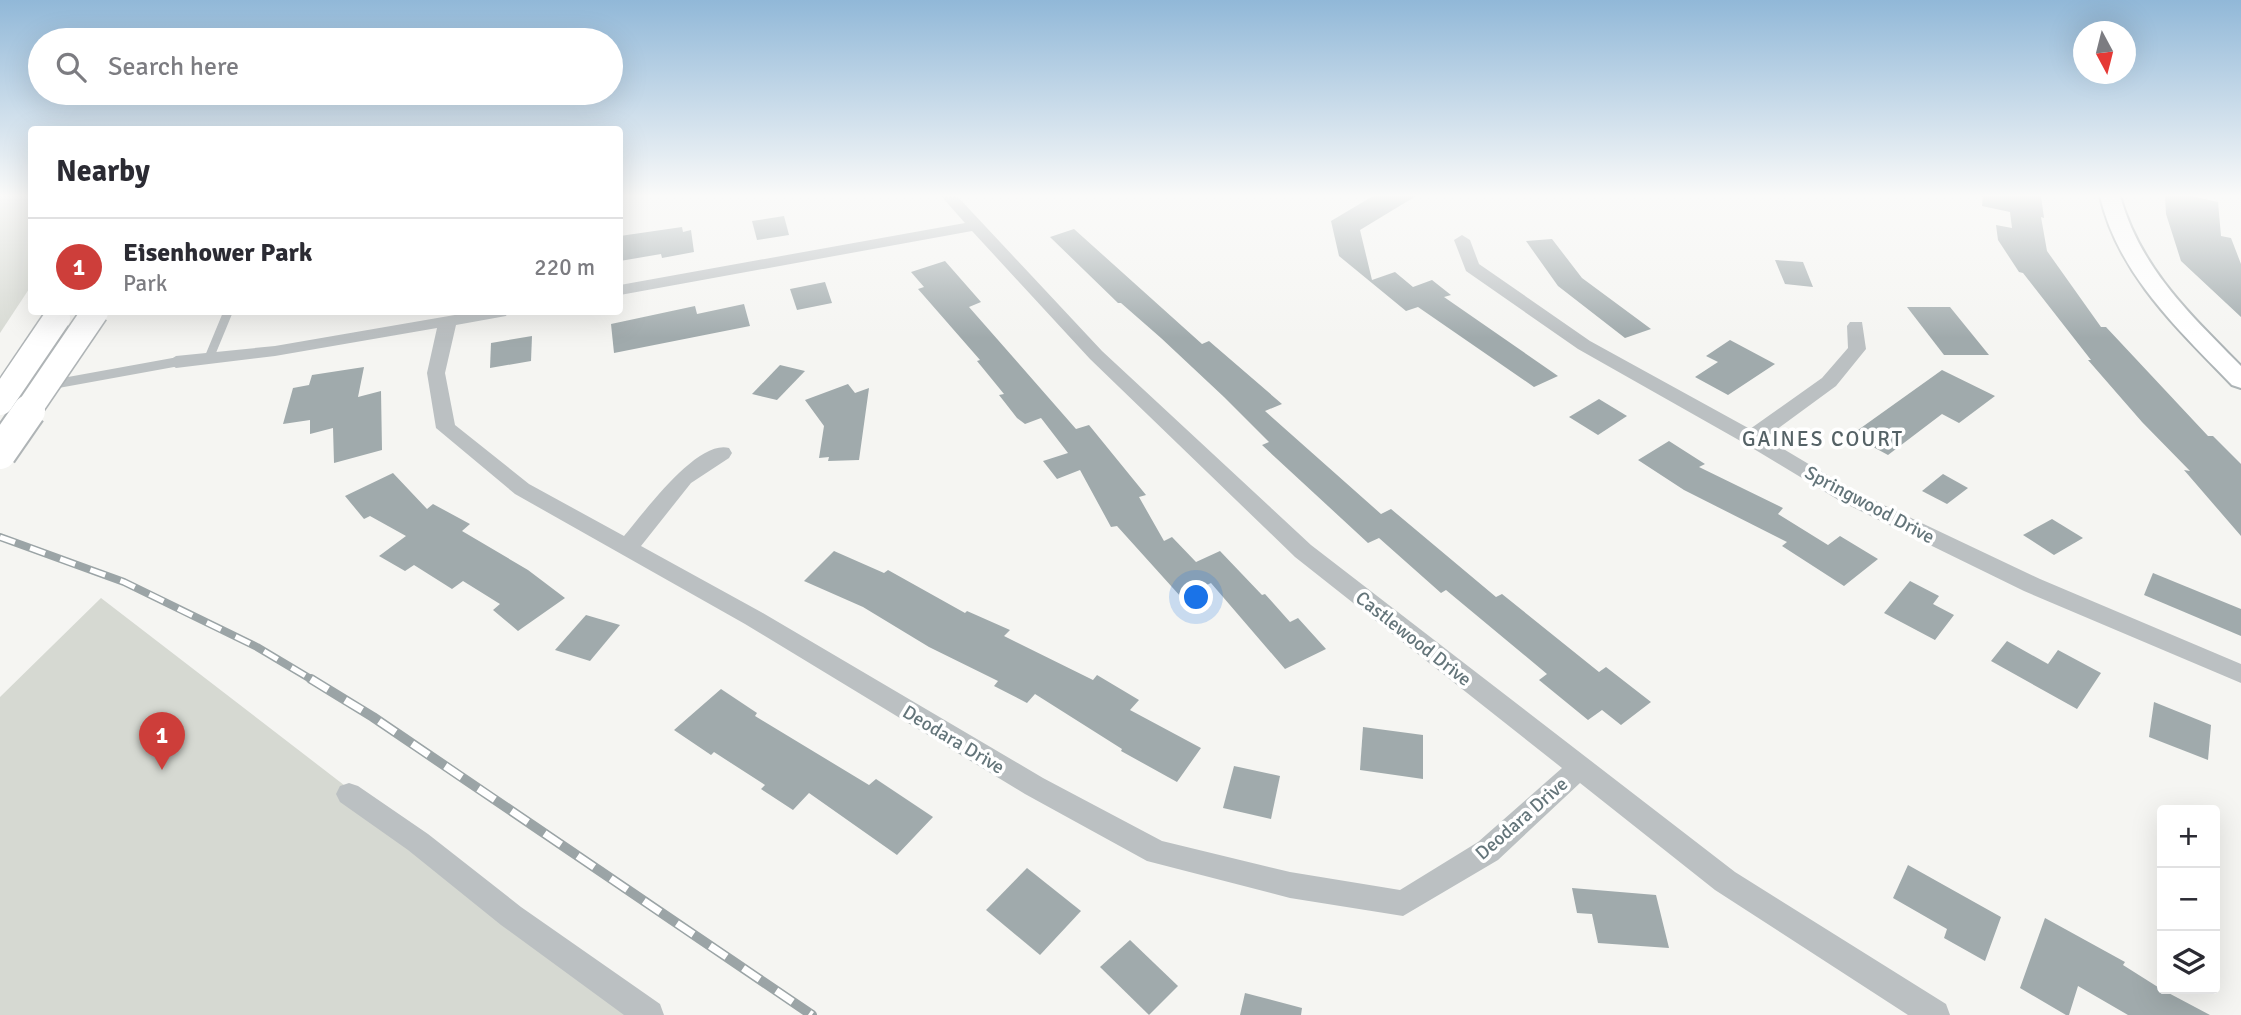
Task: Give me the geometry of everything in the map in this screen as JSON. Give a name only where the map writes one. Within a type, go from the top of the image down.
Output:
[{"type":"main road","points":[[0,453],[93,315]]},
{"type":"main road","points":[[0,402],[57,318]]},
{"type":"street","points":[[623,289],[877,243]]},
{"type":"street","name":"Castlewood Drive","points":[[995,243],[1096,355],[1303,551],[1725,881],[1935,1015]]},
{"type":"street","name":"Springwood Drive","points":[[1463,243],[1472,267],[1584,345],[1751,438],[1847,496],[2032,585],[2241,674]]},
{"type":"street","points":[[2126,243],[2166,299],[2241,380]]},
{"type":"street","points":[[176,362],[275,351],[483,315]]},
{"type":"street","name":"Deodara Drive","points":[[449,321],[436,373],[446,428],[522,489],[753,618],[1034,786],[1157,852],[1290,885],[1403,903],[1488,851],[1579,768]]},
{"type":"street","points":[[1751,438],[1829,382],[1857,349],[1856,326]]},
{"type":"street","points":[[627,548],[684,478],[722,453]]},
{"type":"street","points":[[349,794],[418,842],[511,916],[649,1015]]},
{"type":"lane","points":[[209,358],[227,315]]},
{"type":"lane","points":[[0,393],[24,391],[176,362]]},
{"type":"shaded area","points":[[0,243],[28,243],[28,291],[0,333]]},
{"type":"shaded area","points":[[101,598],[418,842],[655,1015],[0,1015],[0,697]]},
{"type":"building","points":[[623,243],[693,243],[694,252],[662,258],[661,254],[623,260]]},
{"type":"building","points":[[1057,243],[1090,243],[1202,344],[1209,341],[1282,404],[1265,411],[1381,514],[1391,509],[1496,597],[1502,594],[1599,672],[1606,667],[1651,702],[1621,725],[1602,710],[1588,720],[1539,680],[1547,674],[1446,590],[1441,593],[1379,538],[1368,543],[1262,445],[1269,442],[1224,397],[1161,338],[1118,303]]},
{"type":"building","points":[[1336,243],[1363,243],[1372,280],[1395,272],[1413,287],[1432,280],[1451,295],[1444,297],[1558,376],[1534,387],[1418,307],[1406,311],[1339,256]]},
{"type":"building","points":[[1528,243],[1555,243],[1582,278],[1651,329],[1625,338],[1558,286]]},
{"type":"building","points":[[2000,243],[2046,243],[2047,251],[2101,327],[2106,327],[2208,436],[2213,436],[2241,464],[2241,536],[2184,470],[2190,471],[2142,422],[2088,360],[2091,360],[2023,273],[2019,272]]},
{"type":"building","points":[[2175,243],[2233,243],[2241,264],[2241,317],[2181,261]]},
{"type":"building","points":[[1775,260],[1803,262],[1813,287],[1785,284]]},
{"type":"building","points":[[945,261],[981,302],[969,307],[1076,429],[1089,425],[1146,495],[1139,497],[1164,541],[1172,537],[1196,562],[1220,551],[1290,622],[1298,618],[1326,649],[1285,669],[1211,583],[1181,597],[1117,526],[1111,527],[1080,470],[1057,479],[1043,461],[1068,453],[1041,418],[1025,424],[1017,418],[999,395],[1004,394],[977,361],[980,360],[918,289],[924,287],[911,272]]},
{"type":"building","points":[[825,282],[832,303],[797,310],[790,289]]},
{"type":"building","points":[[744,304],[750,326],[614,353],[611,324],[695,306],[697,314]]},
{"type":"building","points":[[1907,307],[1950,307],[1989,355],[1944,355]]},
{"type":"building","points":[[532,336],[531,361],[490,368],[491,343]]},
{"type":"building","points":[[1730,340],[1775,364],[1728,395],[1695,377],[1718,362],[1706,356]]},
{"type":"building","points":[[780,365],[805,371],[777,400],[752,394]]},
{"type":"building","points":[[364,367],[358,397],[381,391],[382,450],[334,463],[333,428],[310,434],[310,420],[283,424],[293,388],[309,385],[312,375]]},
{"type":"building","points":[[1942,370],[1995,396],[1959,423],[1942,414],[1888,455],[1851,435]]},
{"type":"building","points":[[848,384],[855,393],[869,388],[859,460],[828,461],[829,457],[819,458],[824,426],[805,400]]},
{"type":"building","points":[[1599,399],[1627,416],[1598,435],[1569,417]]},
{"type":"building","points":[[1669,441],[1705,464],[1699,467],[1783,508],[1778,514],[1828,545],[1840,536],[1878,559],[1844,586],[1782,546],[1787,542],[1684,490],[1638,460]]},
{"type":"building","points":[[393,473],[427,509],[433,504],[470,524],[462,531],[528,570],[565,598],[518,631],[493,610],[500,604],[463,581],[452,589],[414,565],[405,571],[379,556],[406,536],[370,516],[364,519],[345,496]]},
{"type":"building","points":[[1943,474],[1968,488],[1947,504],[1922,491]]},
{"type":"building","points":[[2052,519],[2083,538],[2054,555],[2023,535]]},
{"type":"building","points":[[834,551],[884,573],[888,570],[965,613],[967,611],[1010,630],[1004,636],[1093,680],[1097,675],[1139,700],[1130,710],[1201,748],[1177,782],[1121,751],[1122,749],[1035,694],[1027,703],[994,686],[998,681],[929,647],[863,607],[804,581]]},
{"type":"building","points":[[2153,573],[2241,609],[2241,636],[2144,595]]},
{"type":"building","points":[[1910,581],[1939,596],[1933,604],[1954,615],[1935,640],[1884,613]]},
{"type":"building","points":[[586,615],[620,625],[590,661],[555,650]]},
{"type":"building","points":[[2007,641],[2048,664],[2058,650],[2101,673],[2077,709],[1991,661]]},
{"type":"building","points":[[721,689],[757,713],[755,716],[869,785],[876,779],[933,817],[897,855],[809,793],[793,810],[761,789],[765,785],[714,752],[711,755],[674,730]]},
{"type":"building","points":[[2154,702],[2211,725],[2208,760],[2149,737]]},
{"type":"building","points":[[1363,727],[1423,735],[1423,779],[1360,770]]},
{"type":"building","points":[[1234,766],[1280,776],[1271,819],[1223,808]]},
{"type":"building","points":[[1908,865],[2001,917],[1985,961],[1944,938],[1947,929],[1893,898]]},
{"type":"building","points":[[1027,868],[1081,911],[1040,955],[986,910]]},
{"type":"building","points":[[1572,888],[1656,895],[1669,948],[1598,943],[1592,914],[1577,913]]},
{"type":"building","points":[[2045,918],[2125,962],[2123,965],[2157,986],[2157,994],[2170,994],[2210,1015],[2128,1015],[2078,986],[2069,1015],[2066,1015],[2020,988]]},
{"type":"building","points":[[1130,940],[1178,986],[1149,1015],[1100,967]]},
{"type":"building","points":[[1245,993],[1302,1008],[1301,1015],[1240,1015]]},
{"type":"railway","points":[[0,537],[124,582],[257,647],[314,681]]},
{"type":"railway","points":[[311,679],[373,717],[812,1015]]},
{"type":"place","name":"Eisenhower Park","points":[[162,770]]},
{"type":"district","name":"GAINES COURT","points":[[1823,439]]}]
